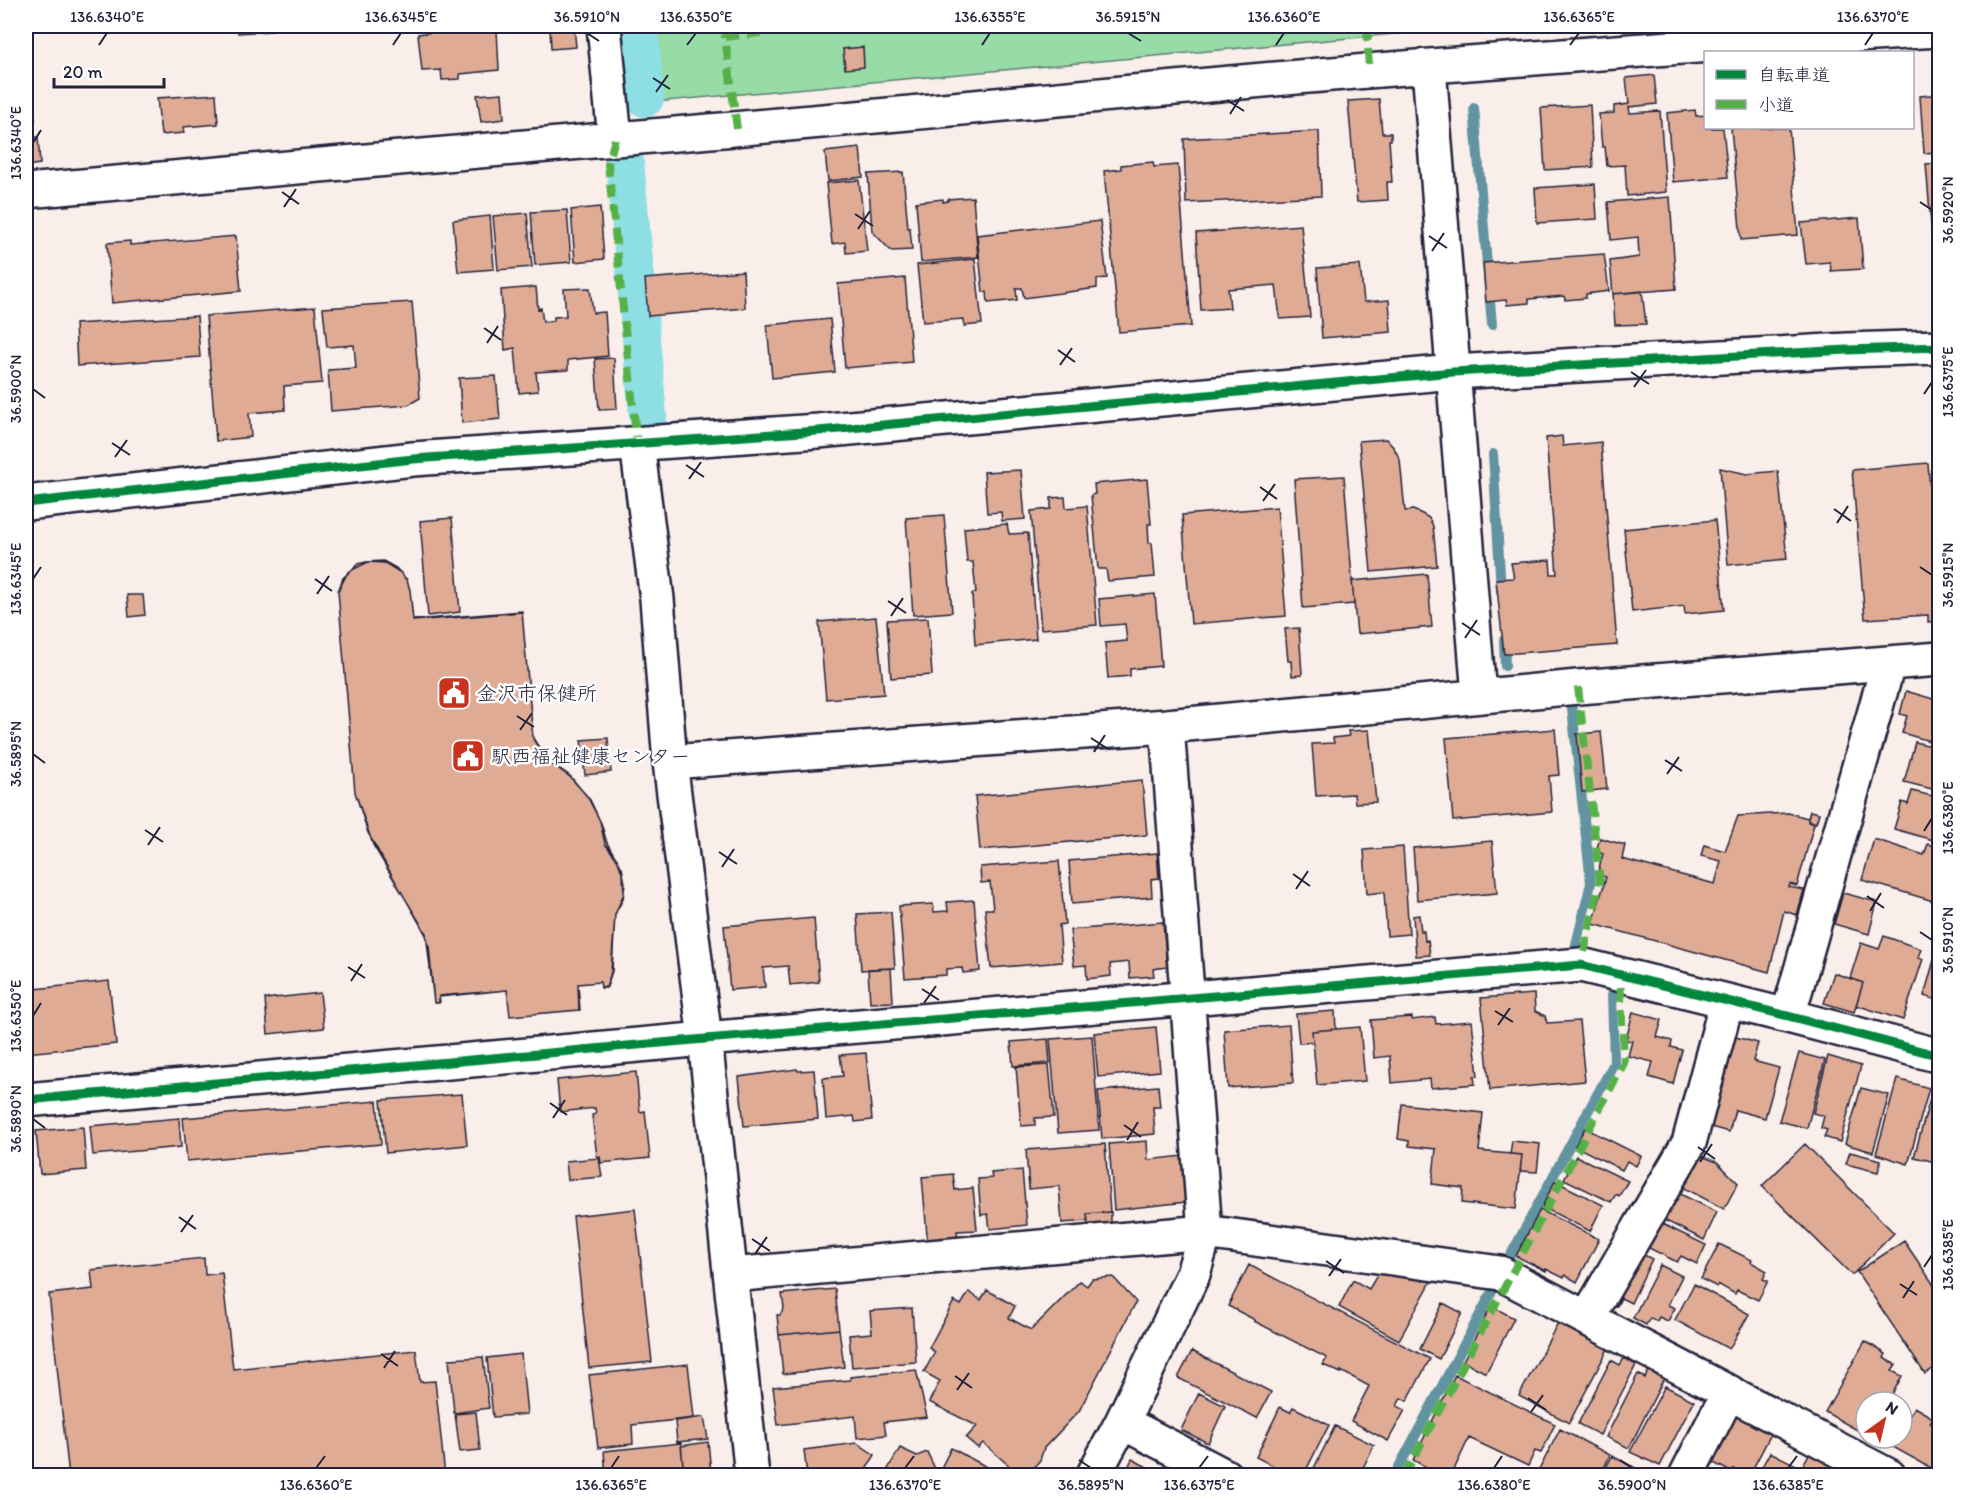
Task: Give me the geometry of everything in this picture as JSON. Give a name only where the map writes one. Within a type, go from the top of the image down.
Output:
[{"type":"street","points":[[604,26],[615,139]]},
{"type":"street","points":[[26,191],[1370,71],[1766,40],[1940,30]]},
{"type":"street","points":[[1430,68],[1479,696]]},
{"type":"street","points":[[26,503],[413,459],[818,431],[1453,372],[1940,347]]},
{"type":"street","points":[[637,444],[657,599],[670,762],[705,1039],[753,1476]]},
{"type":"street","points":[[670,762],[1167,726],[1479,696],[1940,659]]},
{"type":"street","points":[[1788,1016],[1888,664]]},
{"type":"street","points":[[1093,1476],[1122,1422],[1193,1275],[1205,1232],[1167,726]]},
{"type":"street","points":[[26,1100],[705,1039],[1581,965],[1940,1056]]},
{"type":"street","points":[[1587,1318],[1689,1143],[1727,1001]]},
{"type":"street","points":[[731,1275],[1205,1232],[1500,1273],[1889,1476]]},
{"type":"street","points":[[1686,1476],[1729,1392]]},
{"type":"street","points":[[1122,1422],[1225,1476]]},
{"type":"green space","points":[[648,26],[1470,26],[1470,27],[655,102]]},
{"type":"building","points":[[237,26],[270,26],[271,31],[238,33]]},
{"type":"building","points":[[494,26],[497,30],[499,70],[460,74],[460,79],[442,80],[441,70],[422,71],[418,34],[434,32],[433,29]]},
{"type":"building","points":[[550,26],[574,26],[576,47],[551,49]]},
{"type":"building","points":[[863,47],[864,67],[845,69],[843,49]]},
{"type":"building","points":[[1654,75],[1657,104],[1629,107],[1630,113],[1660,111],[1666,192],[1627,196],[1625,165],[1607,166],[1605,147],[1602,147],[1599,114],[1614,113],[1614,106],[1629,104],[1626,78]]},
{"type":"building","points":[[32,90],[35,121],[26,122],[26,91]]},
{"type":"building","points":[[502,93],[504,119],[481,122],[477,95]]},
{"type":"building","points":[[216,94],[218,124],[183,127],[184,133],[161,135],[157,98]]},
{"type":"building","points":[[1940,94],[1940,152],[1924,153],[1920,96]]},
{"type":"building","points":[[1379,99],[1382,133],[1391,133],[1391,140],[1389,140],[1392,182],[1387,182],[1388,200],[1357,202],[1348,101]]},
{"type":"building","points":[[1590,105],[1593,167],[1545,170],[1541,108]]},
{"type":"building","points":[[1695,110],[1696,116],[1704,115],[1704,129],[1723,129],[1728,177],[1673,182],[1667,113]]},
{"type":"building","points":[[1731,129],[1789,129],[1798,235],[1741,240]]},
{"type":"building","points":[[1319,131],[1321,196],[1186,203],[1184,139]]},
{"type":"building","points":[[38,137],[40,164],[26,166],[26,138]]},
{"type":"building","points":[[860,148],[863,177],[828,181],[825,152]]},
{"type":"building","points":[[1153,162],[1154,167],[1178,165],[1191,326],[1119,332],[1104,171],[1121,169],[1121,165]]},
{"type":"building","points":[[1940,163],[1940,261],[1934,262],[1926,164]]},
{"type":"building","points":[[903,172],[912,250],[891,251],[872,231],[868,174]]},
{"type":"building","points":[[859,180],[867,251],[846,253],[845,242],[832,244],[826,183]]},
{"type":"building","points":[[1595,184],[1597,219],[1537,223],[1535,188]]},
{"type":"building","points":[[973,197],[978,257],[921,262],[916,202],[943,199],[943,202],[948,199]]},
{"type":"building","points":[[1670,197],[1676,289],[1613,294],[1610,261],[1639,257],[1638,237],[1611,240],[1608,202]]},
{"type":"building","points":[[600,207],[604,259],[575,262],[571,210]]},
{"type":"building","points":[[567,210],[571,262],[535,265],[531,212]]},
{"type":"building","points":[[527,213],[532,267],[498,270],[493,216]]},
{"type":"building","points":[[490,216],[494,269],[458,272],[453,220]]},
{"type":"building","points":[[1859,218],[1863,269],[1831,271],[1830,262],[1806,264],[1801,223]]},
{"type":"building","points":[[1100,221],[1107,278],[1097,279],[1097,288],[1024,298],[1022,288],[1016,288],[1017,300],[988,303],[987,292],[983,292],[977,235]]},
{"type":"building","points":[[1301,225],[1310,317],[1280,319],[1276,285],[1228,289],[1230,308],[1201,310],[1196,233]]},
{"type":"building","points":[[236,236],[241,291],[112,303],[107,243],[130,241],[130,245]]},
{"type":"building","points":[[1604,254],[1609,291],[1586,294],[1586,298],[1565,300],[1564,296],[1529,299],[1529,303],[1507,305],[1506,300],[1486,302],[1483,263]]},
{"type":"building","points":[[975,259],[982,324],[964,326],[963,319],[923,322],[917,265]]},
{"type":"building","points":[[1360,265],[1364,302],[1389,300],[1391,332],[1322,338],[1317,268]]},
{"type":"building","points":[[743,271],[745,308],[648,316],[645,279]]},
{"type":"building","points":[[905,278],[912,362],[845,368],[838,284]]},
{"type":"building","points":[[536,287],[538,309],[541,308],[543,322],[554,321],[554,317],[566,316],[564,289],[590,288],[593,313],[605,312],[608,356],[568,360],[568,370],[536,372],[538,391],[519,393],[515,348],[505,350],[501,290]]},
{"type":"building","points":[[1642,291],[1646,324],[1615,325],[1613,294]]},
{"type":"building","points":[[412,302],[420,398],[408,405],[331,411],[328,370],[356,368],[354,345],[327,347],[323,308]]},
{"type":"building","points":[[315,307],[322,383],[284,386],[285,410],[249,413],[251,437],[216,441],[206,316]]},
{"type":"building","points":[[197,316],[200,357],[77,366],[75,324]]},
{"type":"building","points":[[830,319],[835,372],[772,378],[767,325]]},
{"type":"building","points":[[614,358],[617,409],[599,410],[595,359]]},
{"type":"building","points":[[496,376],[500,419],[462,423],[459,378]]},
{"type":"building","points":[[1562,436],[1563,446],[1601,442],[1617,645],[1504,654],[1496,579],[1514,578],[1511,563],[1550,560],[1551,574],[1557,574],[1546,438]]},
{"type":"building","points":[[1386,439],[1400,460],[1405,511],[1413,510],[1422,514],[1429,518],[1433,526],[1437,566],[1371,572],[1359,441]]},
{"type":"building","points":[[1928,463],[1940,621],[1928,622],[1928,615],[1865,619],[1852,470]]},
{"type":"building","points":[[1720,468],[1747,474],[1778,471],[1787,559],[1728,565]]},
{"type":"building","points":[[1021,470],[1025,519],[1002,521],[1001,512],[987,513],[984,472]]},
{"type":"building","points":[[1344,476],[1354,604],[1303,608],[1294,479]]},
{"type":"building","points":[[1147,479],[1151,524],[1148,524],[1149,543],[1152,543],[1155,577],[1108,581],[1106,569],[1098,569],[1091,495],[1095,494],[1094,484]]},
{"type":"building","points":[[1065,497],[1066,508],[1087,506],[1097,625],[1041,629],[1031,511],[1051,509],[1051,498]]},
{"type":"building","points":[[1277,507],[1286,616],[1191,624],[1182,515]]},
{"type":"building","points":[[944,515],[952,612],[913,615],[906,518]]},
{"type":"building","points":[[452,518],[460,612],[428,616],[420,521]]},
{"type":"building","points":[[1715,520],[1724,610],[1685,614],[1684,606],[1632,612],[1624,529]]},
{"type":"building","points":[[1007,524],[1009,534],[1028,533],[1036,639],[975,645],[972,594],[976,593],[973,562],[967,562],[964,528]]},
{"type":"building","points":[[383,561],[396,568],[407,580],[413,620],[522,611],[533,738],[546,759],[570,776],[590,800],[607,843],[622,868],[625,883],[623,899],[615,914],[612,971],[607,987],[601,987],[600,982],[578,984],[580,1010],[510,1016],[507,990],[439,996],[440,1002],[434,1003],[426,933],[373,845],[355,792],[338,591],[343,578],[358,564]]},
{"type":"building","points":[[368,562],[385,563],[401,573],[410,590],[413,621],[522,612],[533,739],[546,760],[570,777],[587,796],[600,821],[605,844],[617,859],[623,875],[624,893],[615,915],[611,972],[606,988],[601,988],[600,982],[578,984],[579,1010],[510,1016],[507,990],[439,997],[439,1003],[434,1003],[426,935],[368,833],[355,792],[338,591],[348,572]]},
{"type":"building","points":[[1427,574],[1432,627],[1357,634],[1352,581]]},
{"type":"building","points":[[1155,594],[1161,666],[1130,669],[1130,676],[1108,678],[1105,643],[1127,641],[1125,624],[1101,626],[1099,599]]},
{"type":"building","points":[[127,595],[143,595],[145,615],[129,617]]},
{"type":"building","points":[[876,617],[884,694],[826,699],[819,622]]},
{"type":"building","points":[[928,618],[932,675],[891,678],[887,620]]},
{"type":"building","points":[[1299,628],[1302,675],[1292,676],[1285,629]]},
{"type":"building","points":[[1906,691],[1940,701],[1940,744],[1902,733],[1907,716],[1900,714]]},
{"type":"building","points":[[1555,729],[1559,775],[1549,776],[1552,812],[1453,821],[1446,738]]},
{"type":"building","points":[[1369,730],[1376,802],[1355,803],[1354,794],[1316,796],[1312,744],[1334,743],[1333,738],[1349,736],[1348,731]]},
{"type":"building","points":[[1601,732],[1607,789],[1582,792],[1577,734]]},
{"type":"building","points":[[608,738],[611,772],[585,775],[581,740]]},
{"type":"building","points":[[1915,742],[1940,748],[1940,791],[1904,782]]},
{"type":"building","points":[[1142,780],[1147,835],[980,850],[975,796]]},
{"type":"building","points":[[1912,791],[1940,798],[1940,842],[1894,829],[1902,802],[1908,804]]},
{"type":"building","points":[[1810,811],[1819,813],[1816,823],[1808,820],[1814,824],[1797,886],[1790,884],[1789,887],[1804,890],[1797,915],[1784,911],[1769,972],[1593,924],[1606,877],[1597,875],[1603,854],[1596,851],[1600,838],[1625,845],[1622,859],[1715,884],[1721,861],[1701,856],[1704,845],[1725,851],[1738,816],[1788,813],[1808,818]]},
{"type":"building","points":[[1874,839],[1924,855],[1928,844],[1940,848],[1940,903],[1862,880]]},
{"type":"building","points":[[1492,841],[1497,893],[1417,900],[1413,848]]},
{"type":"building","points":[[1403,847],[1409,934],[1387,936],[1384,892],[1367,894],[1364,850]]},
{"type":"building","points":[[1157,853],[1159,878],[1151,879],[1152,897],[1072,904],[1069,861]]},
{"type":"building","points":[[1059,861],[1065,924],[1059,925],[1062,962],[991,968],[985,909],[993,909],[990,882],[981,883],[980,867]]},
{"type":"building","points":[[1843,893],[1877,902],[1869,934],[1834,924]]},
{"type":"building","points":[[974,900],[980,971],[963,973],[962,968],[946,969],[946,975],[905,978],[899,906],[933,904],[934,912],[948,911],[947,902]]},
{"type":"building","points":[[891,912],[895,968],[861,970],[857,914]]},
{"type":"building","points":[[1419,915],[1421,931],[1424,931],[1425,941],[1428,940],[1430,955],[1416,956],[1413,916]]},
{"type":"building","points":[[814,918],[819,982],[790,985],[788,966],[763,968],[765,987],[730,990],[724,926]]},
{"type":"building","points":[[1163,922],[1167,967],[1153,969],[1154,976],[1130,978],[1129,962],[1110,964],[1111,976],[1087,979],[1086,965],[1074,966],[1070,930]]},
{"type":"building","points":[[1884,936],[1921,949],[1918,958],[1923,959],[1903,1020],[1856,1005],[1863,983],[1850,978],[1861,943],[1879,949]]},
{"type":"building","points":[[1937,949],[1940,950],[1940,1001],[1924,996]]},
{"type":"building","points":[[891,968],[893,1002],[870,1003],[868,969]]},
{"type":"building","points":[[1834,973],[1863,983],[1854,1012],[1824,1003]]},
{"type":"building","points":[[109,981],[116,1044],[26,1053],[26,990]]},
{"type":"building","points":[[320,993],[324,1028],[268,1034],[265,999]]},
{"type":"building","points":[[1534,994],[1535,1011],[1545,1016],[1547,1023],[1579,1021],[1585,1081],[1490,1090],[1481,998]]},
{"type":"building","points":[[1335,1011],[1336,1029],[1312,1031],[1313,1042],[1299,1043],[1296,1014]]},
{"type":"building","points":[[1633,1012],[1662,1020],[1657,1037],[1672,1041],[1671,1047],[1682,1050],[1673,1084],[1649,1077],[1653,1062],[1628,1056],[1632,1041],[1626,1040]]},
{"type":"building","points":[[1412,1017],[1412,1020],[1435,1017],[1436,1024],[1472,1021],[1478,1076],[1474,1076],[1475,1084],[1431,1088],[1430,1079],[1392,1083],[1390,1056],[1374,1058],[1371,1020]]},
{"type":"building","points":[[1412,1017],[1412,1020],[1435,1017],[1436,1024],[1472,1021],[1478,1076],[1474,1076],[1475,1084],[1431,1088],[1430,1079],[1392,1083],[1390,1056],[1374,1058],[1371,1020]]},
{"type":"building","points":[[1289,1025],[1293,1083],[1228,1088],[1224,1030]]},
{"type":"building","points":[[1156,1027],[1160,1071],[1098,1077],[1094,1033]]},
{"type":"building","points":[[1360,1027],[1365,1081],[1317,1085],[1312,1031]]},
{"type":"building","points":[[1092,1036],[1099,1130],[1058,1133],[1050,1039]]},
{"type":"building","points":[[1732,1036],[1758,1043],[1753,1061],[1779,1068],[1765,1118],[1735,1110],[1729,1132],[1696,1123]]},
{"type":"building","points":[[1048,1039],[1050,1063],[1013,1066],[1011,1042]]},
{"type":"building","points":[[866,1053],[872,1120],[855,1122],[854,1116],[826,1119],[823,1078],[843,1076],[840,1055]]},
{"type":"building","points":[[1799,1053],[1825,1060],[1807,1128],[1779,1121]]},
{"type":"building","points":[[1828,1056],[1861,1066],[1840,1142],[1824,1137],[1827,1130],[1821,1128],[1824,1116],[1813,1113]]},
{"type":"building","points":[[1049,1065],[1054,1117],[1035,1118],[1035,1125],[1021,1126],[1016,1067]]},
{"type":"building","points":[[797,1069],[798,1071],[814,1070],[818,1119],[744,1126],[739,1077]]},
{"type":"building","points":[[636,1072],[640,1112],[645,1111],[650,1158],[601,1163],[600,1157],[597,1157],[592,1115],[596,1114],[595,1108],[560,1112],[557,1080]]},
{"type":"building","points":[[1897,1079],[1929,1088],[1908,1164],[1876,1154]]},
{"type":"building","points":[[1158,1086],[1160,1107],[1153,1107],[1155,1134],[1102,1139],[1098,1091]]},
{"type":"building","points":[[1861,1088],[1889,1095],[1873,1152],[1845,1144]]},
{"type":"building","points":[[1933,1088],[1940,1090],[1940,1163],[1914,1157]]},
{"type":"building","points":[[462,1094],[467,1145],[386,1153],[381,1100]]},
{"type":"building","points":[[377,1101],[381,1144],[187,1161],[183,1118]]},
{"type":"building","points":[[1402,1104],[1483,1113],[1479,1151],[1522,1155],[1516,1209],[1462,1203],[1463,1188],[1432,1184],[1436,1149],[1409,1146],[1409,1141],[1398,1139]]},
{"type":"building","points":[[179,1118],[181,1147],[93,1155],[90,1126]]},
{"type":"building","points":[[83,1127],[86,1170],[40,1174],[36,1131]]},
{"type":"building","points":[[1585,1128],[1641,1156],[1636,1166],[1627,1161],[1622,1170],[1575,1146]]},
{"type":"building","points":[[1147,1141],[1148,1160],[1183,1156],[1186,1202],[1114,1210],[1109,1144]]},
{"type":"building","points":[[1512,1141],[1540,1144],[1537,1172],[1520,1171],[1522,1155],[1510,1154]]},
{"type":"building","points":[[1105,1144],[1110,1212],[1087,1214],[1088,1221],[1062,1223],[1059,1186],[1029,1189],[1026,1150]]},
{"type":"building","points":[[1805,1144],[1894,1233],[1852,1275],[1762,1186]]},
{"type":"building","points":[[1689,1151],[1717,1162],[1738,1183],[1724,1209],[1673,1182]]},
{"type":"building","points":[[1850,1152],[1881,1160],[1878,1172],[1846,1164]]},
{"type":"building","points":[[1576,1156],[1628,1181],[1619,1196],[1616,1194],[1611,1202],[1564,1179]]},
{"type":"building","points":[[599,1158],[602,1177],[568,1180],[566,1161]]},
{"type":"building","points":[[1022,1170],[1027,1225],[990,1229],[988,1214],[981,1215],[978,1179],[992,1178],[991,1173]]},
{"type":"building","points":[[953,1174],[955,1190],[973,1188],[977,1230],[957,1231],[958,1243],[928,1246],[922,1177]]},
{"type":"building","points":[[1555,1181],[1603,1205],[1590,1231],[1542,1207]]},
{"type":"building","points":[[1670,1189],[1717,1212],[1704,1240],[1656,1216]]},
{"type":"building","points":[[635,1209],[652,1362],[589,1368],[573,1216]]},
{"type":"building","points":[[1540,1210],[1599,1239],[1577,1282],[1565,1275],[1564,1278],[1546,1269],[1546,1271],[1516,1256]]},
{"type":"building","points":[[1111,1212],[1111,1228],[1088,1230],[1087,1214]]},
{"type":"building","points":[[1658,1222],[1706,1245],[1697,1264],[1681,1256],[1677,1262],[1647,1247]]},
{"type":"building","points":[[1904,1241],[1940,1294],[1940,1364],[1925,1374],[1857,1272]]},
{"type":"building","points":[[1719,1244],[1752,1260],[1751,1262],[1767,1271],[1763,1279],[1768,1281],[1758,1300],[1737,1290],[1735,1294],[1718,1284],[1717,1287],[1701,1279]]},
{"type":"building","points":[[1630,1248],[1652,1259],[1631,1303],[1621,1298],[1617,1306],[1604,1300]]},
{"type":"building","points":[[204,1258],[205,1275],[222,1273],[233,1369],[416,1350],[420,1382],[435,1381],[445,1476],[69,1476],[49,1294],[93,1289],[91,1270]]},
{"type":"building","points":[[1249,1265],[1430,1359],[1407,1401],[1401,1398],[1397,1406],[1405,1410],[1388,1441],[1351,1421],[1369,1386],[1341,1371],[1341,1373],[1323,1365],[1327,1358],[1228,1306]]},
{"type":"building","points":[[1660,1265],[1682,1276],[1668,1305],[1675,1308],[1668,1321],[1659,1317],[1657,1321],[1650,1318],[1646,1325],[1633,1318]]},
{"type":"building","points":[[1379,1272],[1432,1280],[1399,1340],[1339,1307],[1353,1280],[1369,1289]]},
{"type":"building","points":[[1113,1277],[1136,1302],[1079,1411],[1044,1448],[1040,1460],[1027,1476],[1021,1476],[983,1443],[978,1448],[966,1438],[977,1426],[929,1402],[940,1381],[924,1372],[935,1352],[929,1348],[954,1301],[961,1305],[969,1292],[981,1300],[987,1290],[1015,1306],[1009,1318],[1031,1330],[1080,1281],[1087,1286],[1092,1279]]},
{"type":"building","points":[[1694,1284],[1749,1314],[1729,1349],[1675,1320]]},
{"type":"building","points":[[835,1289],[839,1329],[779,1335],[777,1315],[780,1315],[784,1308],[782,1294]]},
{"type":"building","points":[[1443,1303],[1462,1313],[1439,1359],[1420,1349]]},
{"type":"building","points":[[1491,1306],[1514,1318],[1486,1373],[1463,1361]]},
{"type":"building","points":[[912,1308],[916,1362],[852,1367],[849,1335],[872,1333],[870,1311]]},
{"type":"building","points":[[1559,1321],[1609,1347],[1569,1423],[1519,1396]]},
{"type":"building","points":[[839,1329],[844,1367],[783,1374],[779,1335]]},
{"type":"building","points":[[1865,1341],[1886,1354],[1884,1358],[1896,1365],[1892,1371],[1902,1376],[1894,1390],[1854,1390],[1854,1428],[1825,1412]]},
{"type":"building","points":[[1192,1351],[1271,1392],[1257,1418],[1178,1378]]},
{"type":"building","points":[[521,1354],[527,1414],[493,1417],[487,1358]]},
{"type":"building","points":[[483,1357],[489,1408],[454,1413],[449,1359]]},
{"type":"building","points":[[1624,1358],[1636,1365],[1600,1435],[1578,1424],[1611,1360],[1620,1365]]},
{"type":"building","points":[[688,1364],[694,1418],[632,1425],[633,1444],[598,1448],[589,1375]]},
{"type":"building","points":[[1650,1368],[1665,1376],[1629,1448],[1606,1437],[1638,1374],[1645,1378]]},
{"type":"building","points":[[916,1370],[927,1417],[884,1422],[886,1435],[857,1438],[855,1416],[778,1425],[773,1387],[850,1380],[850,1377]]},
{"type":"building","points":[[1455,1375],[1555,1424],[1541,1453],[1535,1451],[1528,1466],[1469,1438],[1451,1476],[1443,1476],[1413,1460]]},
{"type":"building","points":[[1665,1386],[1694,1401],[1660,1466],[1630,1452]]},
{"type":"building","points":[[1199,1393],[1225,1406],[1208,1443],[1181,1430]]},
{"type":"building","points":[[1280,1407],[1290,1412],[1293,1407],[1329,1425],[1303,1476],[1293,1476],[1256,1457]]},
{"type":"building","points":[[1914,1407],[1933,1418],[1930,1423],[1940,1428],[1936,1437],[1940,1439],[1940,1452],[1931,1468],[1898,1450],[1914,1450]]},
{"type":"building","points":[[476,1412],[480,1450],[460,1452],[455,1414]]},
{"type":"building","points":[[1733,1412],[1772,1432],[1749,1476],[1733,1469],[1731,1472],[1708,1460]]},
{"type":"building","points":[[704,1417],[708,1439],[677,1442],[675,1421]]},
{"type":"building","points":[[1335,1426],[1374,1445],[1359,1476],[1310,1476]]},
{"type":"building","points":[[1560,1429],[1610,1455],[1600,1476],[1540,1476],[1537,1474]]},
{"type":"building","points":[[708,1442],[711,1472],[684,1474],[681,1446]]},
{"type":"building","points":[[681,1443],[684,1476],[606,1476],[604,1451]]},
{"type":"building","points":[[857,1443],[875,1455],[862,1476],[807,1476],[804,1450]]},
{"type":"building","points":[[1813,1447],[1867,1476],[1797,1476]]},
{"type":"building","points":[[900,1448],[917,1456],[927,1452],[936,1471],[933,1476],[884,1476]]},
{"type":"building","points":[[951,1448],[1004,1476],[937,1476]]},
{"type":"building","points":[[1770,1452],[1796,1465],[1791,1476],[1757,1476]]},
{"type":"building","points":[[1612,1456],[1651,1476],[1602,1476]]},
{"type":"building","points":[[1132,1459],[1164,1476],[1124,1476]]},
{"type":"waterway","points":[[639,26],[645,98]]},
{"type":"waterway","points":[[1474,108],[1492,325]]},
{"type":"waterway","points":[[625,162],[648,416]]},
{"type":"waterway","points":[[1493,454],[1501,591]]},
{"type":"waterway","points":[[1504,640],[1505,666]]},
{"type":"waterway","points":[[1571,699],[1591,883],[1573,957]]},
{"type":"waterway","points":[[1507,1262],[1614,1063],[1612,994]]},
{"type":"waterway","points":[[1394,1476],[1494,1288]]},
{"type":"marked path","points":[[737,129],[725,37],[820,26]]},
{"type":"marked path","points":[[1367,26],[1369,71]]},
{"type":"marked path","points":[[615,139],[608,164],[637,444]]},
{"type":"marked path","points":[[1578,687],[1600,882],[1581,965]]},
{"type":"marked path","points":[[1404,1476],[1624,1063],[1620,975]]},
{"type":"cycle path","points":[[26,503],[413,459],[818,431],[1453,372],[1940,347]]},
{"type":"cycle path","points":[[26,1100],[705,1039],[1581,965],[1940,1056]]},
{"type":"place","name":"金沢市保健所","points":[[454,693]]},
{"type":"place","name":"駅西福祉健康センター","points":[[468,756]]}]
